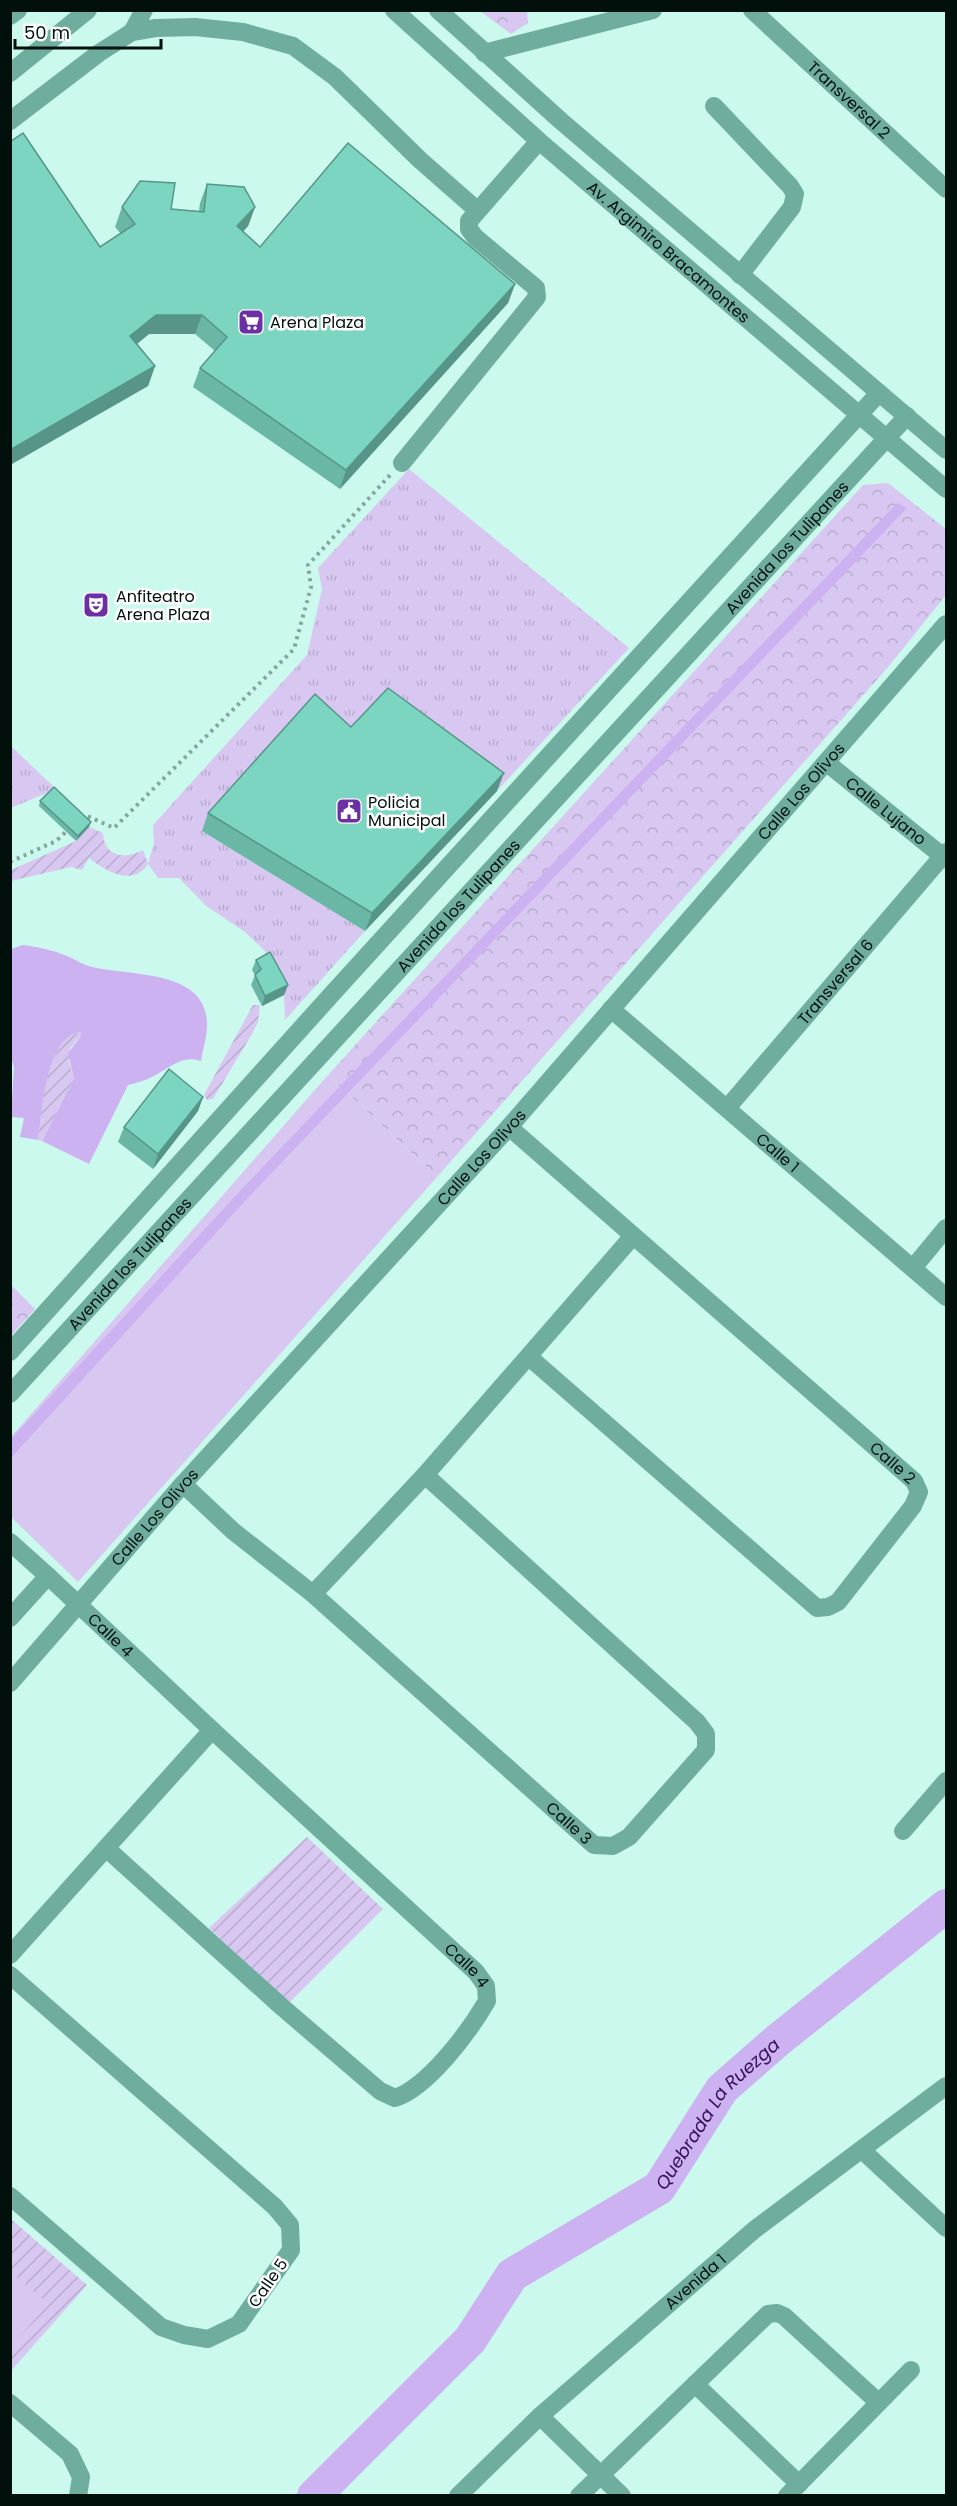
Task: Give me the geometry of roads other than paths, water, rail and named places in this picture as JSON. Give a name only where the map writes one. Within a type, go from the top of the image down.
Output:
[{"type":"street","points":[[10,16],[18,10]]},
{"type":"street","points":[[10,74],[88,10]]},
{"type":"street","points":[[132,32],[144,10]]},
{"type":"street","name":"Av. Argimiro Bracamontes","points":[[394,10],[539,141],[946,489]]},
{"type":"street","points":[[438,10],[484,53],[740,275],[946,450]]},
{"type":"street","points":[[484,53],[653,10]]},
{"type":"street","name":"Transversal 2","points":[[752,10],[946,189]]},
{"type":"street","points":[[10,122],[99,53],[132,32],[185,27],[243,32],[293,46],[335,77],[420,160],[477,210]]},
{"type":"street","points":[[714,106],[795,194],[792,207],[740,275]]},
{"type":"street","points":[[402,463],[537,297],[536,288],[470,229],[469,221],[539,141]]},
{"type":"street","name":"Avenida los Tulipanes","points":[[10,1352],[879,393]]},
{"type":"street","name":"Avenida los Tulipanes","points":[[10,1394],[907,416]]},
{"type":"street","name":"Calle Los Olivos","points":[[10,1683],[183,1484],[509,1127],[946,624]]},
{"type":"street","name":"Calle Lujano","points":[[827,763],[945,855]]},
{"type":"street","name":"Transversal 6","points":[[728,1107],[945,855]]},
{"type":"street","points":[[411,907],[435,929]]},
{"type":"street","name":"Calle 1","points":[[611,1009],[728,1107],[946,1297]]},
{"type":"street","name":"Calle 2","points":[[509,1127],[914,1481],[920,1492],[913,1506],[838,1602],[828,1607],[817,1608],[530,1358]]},
{"type":"street","points":[[913,1268],[946,1228]]},
{"type":"street","points":[[313,1594],[425,1475],[530,1358],[633,1236]]},
{"type":"street","name":"Calle 3","points":[[183,1484],[233,1531],[313,1594],[594,1845],[613,1846],[629,1837],[706,1750],[706,1734],[697,1722],[425,1475]]},
{"type":"street","name":"Calle 4","points":[[10,1542],[80,1604],[212,1730],[476,1972],[486,1986],[488,2001],[425,2081],[409,2094],[395,2098],[380,2091],[282,2007],[106,1848]]},
{"type":"street","points":[[10,1618],[48,1576]]},
{"type":"street","points":[[10,1955],[212,1730]]},
{"type":"street","points":[[903,1831],[946,1781]]},
{"type":"street","name":"Calle 5","points":[[10,1975],[275,2207],[290,2226],[291,2250],[238,2324],[208,2339],[184,2335],[161,2327],[10,2196]]},
{"type":"street","name":"Avenida 1","points":[[458,2496],[540,2416],[754,2230],[863,2151],[946,2086]]},
{"type":"street","points":[[863,2151],[946,2228]]},
{"type":"street","points":[[579,2496],[768,2314],[777,2313],[784,2316],[878,2402]]},
{"type":"street","points":[[695,2384],[793,2490],[911,2370]]},
{"type":"street","points":[[10,2403],[70,2454],[81,2477],[78,2496]]},
{"type":"street","points":[[540,2416],[622,2496]]},
{"type":"waterway","name":"Quebrada La Ruezga","points":[[314,2496],[470,2340],[512,2275],[659,2188],[722,2089],[778,2040],[946,1906]]},
{"type":"place","name":"Arena Plaza","points":[[251,322]]},
{"type":"place","name":"Anfiteatro Arena Plaza","points":[[96,605]]},
{"type":"place","name":"Policia Municipal","points":[[349,811]]}]
